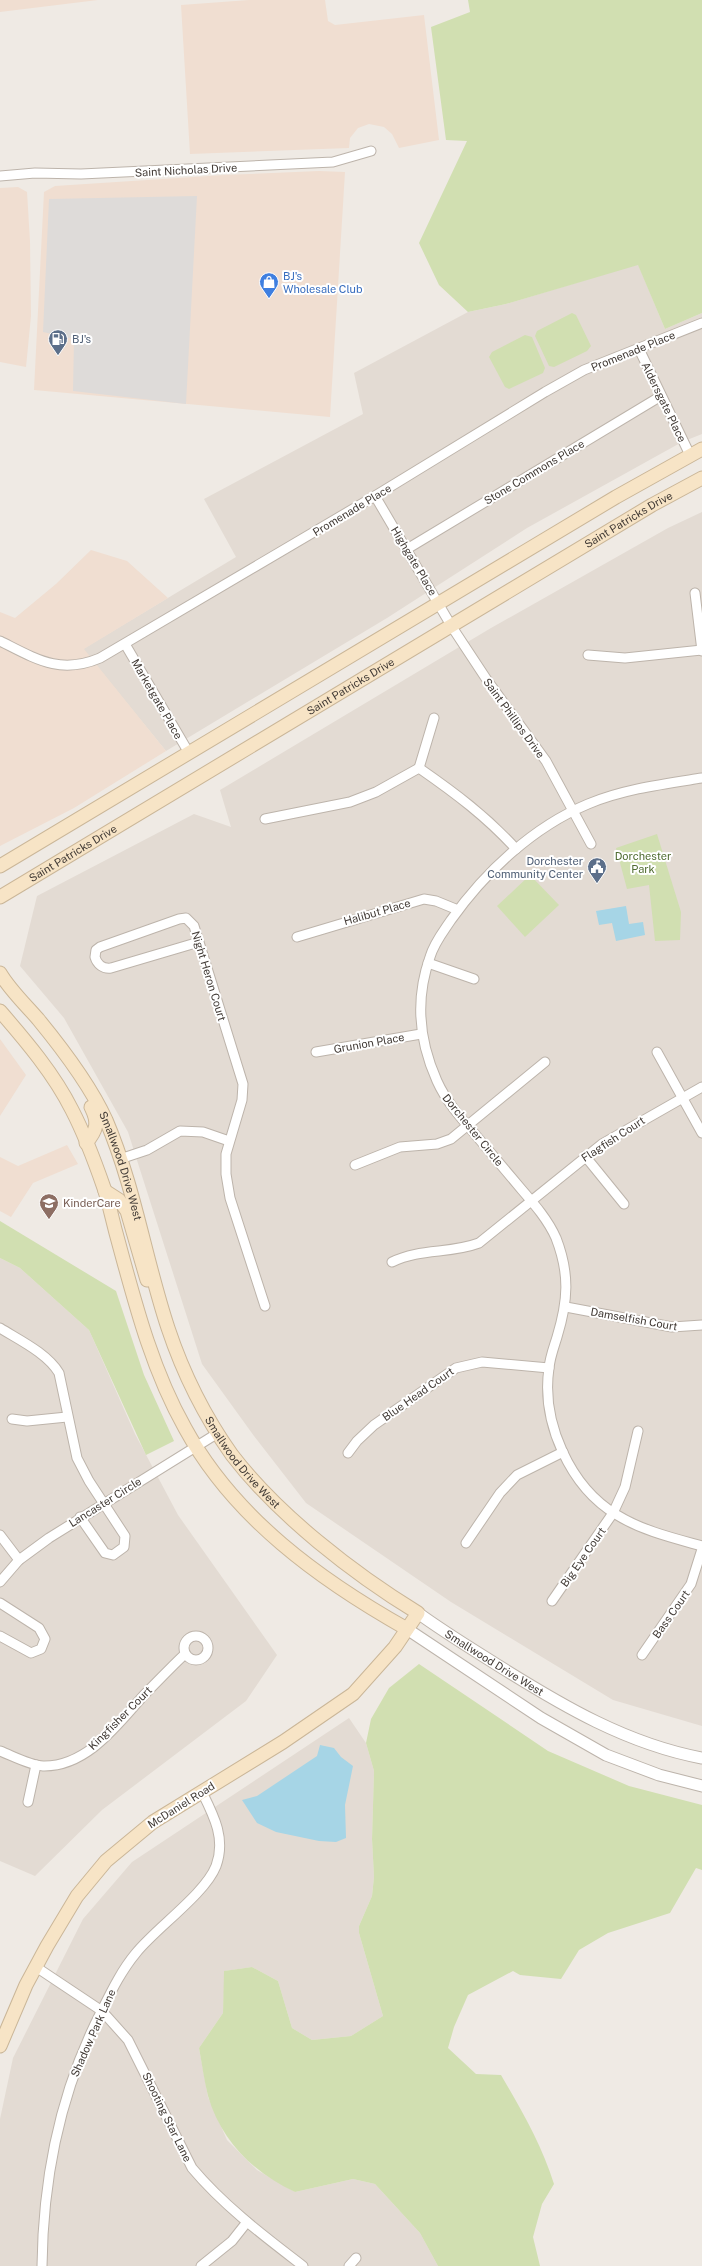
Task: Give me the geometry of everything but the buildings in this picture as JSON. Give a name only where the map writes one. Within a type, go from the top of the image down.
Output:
[{"type":"main road","points":[[2,864],[623,493],[702,449]]},
{"type":"main road","name":"Saint Patricks Drive","points":[[0,897],[652,506],[702,478]]},
{"type":"main road","points":[[0,907],[12,890]]},
{"type":"main road","name":"Smallwood Drive West","points":[[1,974],[70,1061],[92,1094],[105,1119],[138,1212],[168,1327],[182,1365],[218,1433],[233,1456],[261,1487],[300,1526],[349,1565],[418,1613]]},
{"type":"main road","name":"Smallwood Drive West","points":[[0,1011],[24,1039],[60,1090],[72,1110],[105,1191],[149,1347],[184,1427],[196,1447],[220,1481],[276,1539],[357,1600],[407,1629]]},
{"type":"main road","points":[[58,1047],[97,1122],[96,1131],[86,1143]]},
{"type":"main road","points":[[105,1191],[119,1200],[127,1212],[156,1312],[182,1365]]},
{"type":"main road","name":"McDaniel Road","points":[[0,2046],[36,1967],[77,1896],[106,1861],[141,1831],[283,1742],[353,1694],[394,1648],[418,1613]]},
{"type":"street","name":"Saint Nicholas Drive","points":[[0,176],[35,173],[81,174],[333,162],[371,151]]},
{"type":"street","name":"Promenade Place","points":[[0,641],[39,660],[67,666],[84,665],[124,644],[375,496],[545,392],[584,370],[702,323]]},
{"type":"street","name":"Aldersgate Place","points":[[639,349],[690,455]]},
{"type":"street","name":"Stone Commons Place","points":[[407,549],[661,396]]},
{"type":"street","name":"Highgate Place","points":[[375,496],[452,627]]},
{"type":"street","points":[[588,655],[625,658],[702,650],[695,593]]},
{"type":"street","name":"Saint Phillips Drive","points":[[452,627],[487,680],[540,751],[591,844]]},
{"type":"street","name":"Marketgate Place","points":[[124,644],[189,753]]},
{"type":"street","points":[[265,819],[350,802],[376,792],[419,768],[434,718]]},
{"type":"street","points":[[419,768],[477,811],[516,849]]},
{"type":"street","name":"Dorchester Circle","points":[[702,778],[643,788],[601,799],[574,811],[516,849],[485,877],[458,910],[441,934],[428,963],[421,1001],[421,1034],[437,1082],[450,1104],[531,1200],[549,1224],[560,1250],[566,1282],[566,1307],[548,1368],[550,1410],[563,1452],[584,1485],[613,1513],[652,1531],[702,1547]]},
{"type":"street","name":"Halibut Place","points":[[297,937],[424,899],[436,901],[458,910]]},
{"type":"street","name":"Night Heron Court","points":[[199,942],[106,969],[96,960],[94,952],[100,947],[183,918],[193,923],[199,942],[243,1084],[242,1100],[229,1141],[225,1164],[227,1185],[265,1306]]},
{"type":"street","points":[[428,963],[474,979]]},
{"type":"street","name":"Grunion Place","points":[[316,1052],[421,1034]]},
{"type":"street","points":[[657,1052],[702,1133]]},
{"type":"street","points":[[355,1165],[400,1147],[445,1142],[545,1062]]},
{"type":"street","name":"Flagfish Court","points":[[392,1262],[412,1254],[457,1249],[479,1243],[585,1156],[620,1133],[702,1087]]},
{"type":"street","points":[[120,1159],[147,1150],[180,1131],[203,1132],[229,1141]]},
{"type":"street","points":[[585,1156],[624,1204]]},
{"type":"street","name":"Damselfish Court","points":[[566,1307],[672,1327],[702,1325]]},
{"type":"street","points":[[0,1328],[56,1366],[63,1384],[67,1417],[77,1458],[126,1541],[124,1547],[118,1553],[113,1555],[105,1553],[80,1517]]},
{"type":"street","name":"Blue Head Court","points":[[348,1453],[361,1437],[374,1425],[456,1368],[482,1362],[548,1368]]},
{"type":"street","points":[[12,1419],[27,1421],[67,1417]]},
{"type":"street","name":"Big Eye Court","points":[[552,1601],[613,1513],[626,1482],[638,1431]]},
{"type":"street","name":"Lancaster Circle","points":[[0,1582],[20,1560],[80,1517],[218,1433]]},
{"type":"street","points":[[466,1543],[500,1493],[517,1475],[563,1452]]},
{"type":"street","points":[[0,1535],[20,1560]]},
{"type":"street","name":"Bass Court","points":[[642,1655],[691,1584],[702,1547]]},
{"type":"street","points":[[0,1603],[39,1628],[45,1640],[41,1649],[31,1653],[0,1636]]},
{"type":"street","name":"Smallwood Drive West","points":[[418,1613],[566,1707],[631,1738],[702,1758]]},
{"type":"street","name":"Smallwood Drive West","points":[[407,1629],[541,1718],[606,1755],[658,1775],[702,1786]]},
{"type":"street","name":"Kingfisher Court","points":[[0,1751],[36,1765],[53,1765],[70,1761],[97,1744],[185,1654]]},
{"type":"street","points":[[28,1802],[36,1765]]},
{"type":"street","name":"Shadow Park Lane","points":[[42,2266],[45,2198],[55,2135],[75,2071],[112,1988],[137,1952],[188,1901],[215,1868],[220,1848],[218,1827],[202,1792]]},
{"type":"street","name":"Shooting Star Lane","points":[[36,1967],[102,2011],[128,2040],[138,2056],[192,2168],[206,2185],[247,2222],[302,2266]]},
{"type":"street","points":[[200,2266],[232,2241],[247,2222]]},
{"type":"street","points":[[349,2266],[356,2258]]},
{"type":"shaded area","points":[[0,0],[98,0],[0,12]]},
{"type":"shaded area","points":[[249,0],[325,0],[328,21],[335,25],[424,15],[439,140],[399,148],[392,134],[384,127],[369,124],[358,128],[350,138],[349,148],[190,154],[181,5]]},
{"type":"shaded area","points":[[319,171],[345,172],[330,417],[34,390],[44,192],[55,186],[224,175]]},
{"type":"shaded area","points":[[18,187],[27,192],[30,241],[31,316],[26,367],[0,362],[0,188]]},
{"type":"shaded area","points":[[197,196],[186,404],[73,391],[74,339],[43,332],[49,199]]},
{"type":"shaded area","points":[[638,264],[665,329],[702,313],[702,434],[682,442],[527,528],[387,618],[166,751],[83,649],[236,557],[204,499],[363,414],[354,373],[468,312],[506,304]]},
{"type":"shaded area","points":[[702,512],[702,1726],[613,1700],[451,1602],[306,1503],[254,1436],[202,1364],[128,1132],[64,1018],[20,966],[37,896],[194,814],[231,827],[220,790],[491,628],[668,528]]},
{"type":"shaded area","points":[[91,550],[127,561],[168,598],[84,649],[166,751],[74,808],[0,846],[0,612],[15,618],[56,584]]},
{"type":"shaded area","points":[[0,1039],[26,1075],[0,1116]]},
{"type":"shaded area","points":[[67,1145],[78,1164],[33,1183],[11,1217],[0,1211],[0,1157],[18,1166]]},
{"type":"shaded area","points":[[0,1258],[20,1268],[89,1330],[135,1434],[178,1515],[277,1655],[246,1701],[102,1810],[35,1876],[0,1861]]},
{"type":"shaded area","points":[[349,1718],[366,1743],[374,1771],[372,1839],[374,1877],[372,1896],[359,1926],[359,1933],[383,2016],[351,2036],[312,2040],[292,2028],[278,1981],[252,1967],[225,1971],[223,2013],[199,2048],[208,2097],[227,2140],[257,2170],[295,2192],[353,2179],[375,2184],[420,2233],[438,2266],[0,2266],[0,2119],[13,2058],[83,1919],[132,1862]]},
{"type":"green space","points":[[468,0],[702,0],[702,313],[665,329],[638,265],[506,304],[468,312],[439,285],[419,243],[467,141],[446,140],[431,27],[470,12]]},
{"type":"green space","points":[[572,313],[576,315],[591,346],[587,351],[554,367],[549,366],[535,336],[537,331]]},
{"type":"green space","points":[[525,335],[532,337],[545,368],[543,373],[509,389],[505,387],[489,357],[492,352]]},
{"type":"green space","name":"Dorchester Park","points":[[657,834],[681,912],[680,940],[655,941],[649,885],[627,889],[616,848]]},
{"type":"green space","points":[[530,875],[559,905],[525,937],[497,906]]},
{"type":"green space","points":[[0,1221],[116,1291],[144,1375],[174,1441],[146,1455],[89,1330],[20,1268],[0,1258]]},
{"type":"green space","points":[[419,1664],[548,1751],[629,1786],[702,1805],[702,1870],[696,1868],[670,1913],[608,1933],[579,1950],[561,1979],[520,1975],[513,1971],[468,1995],[454,2027],[448,2048],[476,2074],[501,2075],[530,2128],[549,2170],[554,2184],[542,2204],[533,2237],[540,2266],[438,2266],[420,2233],[375,2184],[353,2179],[295,2192],[280,2184],[253,2165],[230,2141],[214,2112],[205,2084],[199,2048],[223,2013],[224,1971],[252,1967],[278,1981],[292,2028],[312,2040],[351,2036],[383,2016],[359,1933],[359,1926],[372,1896],[374,1877],[372,1839],[374,1771],[366,1743],[371,1719],[389,1688]]},
{"type":"water","points":[[626,906],[629,924],[643,922],[645,935],[616,941],[612,923],[599,925],[596,911]]},
{"type":"water","points":[[320,1745],[334,1748],[341,1757],[353,1766],[345,1805],[346,1838],[336,1842],[319,1841],[276,1832],[257,1823],[242,1800],[257,1796],[317,1756]]},
{"type":"place","name":"BJ's Wholesale Club","points":[[269,299]]},
{"type":"place","name":"BJ's","points":[[58,356]]},
{"type":"place","name":"Dorchester Community Center","points":[[597,884]]},
{"type":"place","name":"KinderCare","points":[[49,1220]]}]
